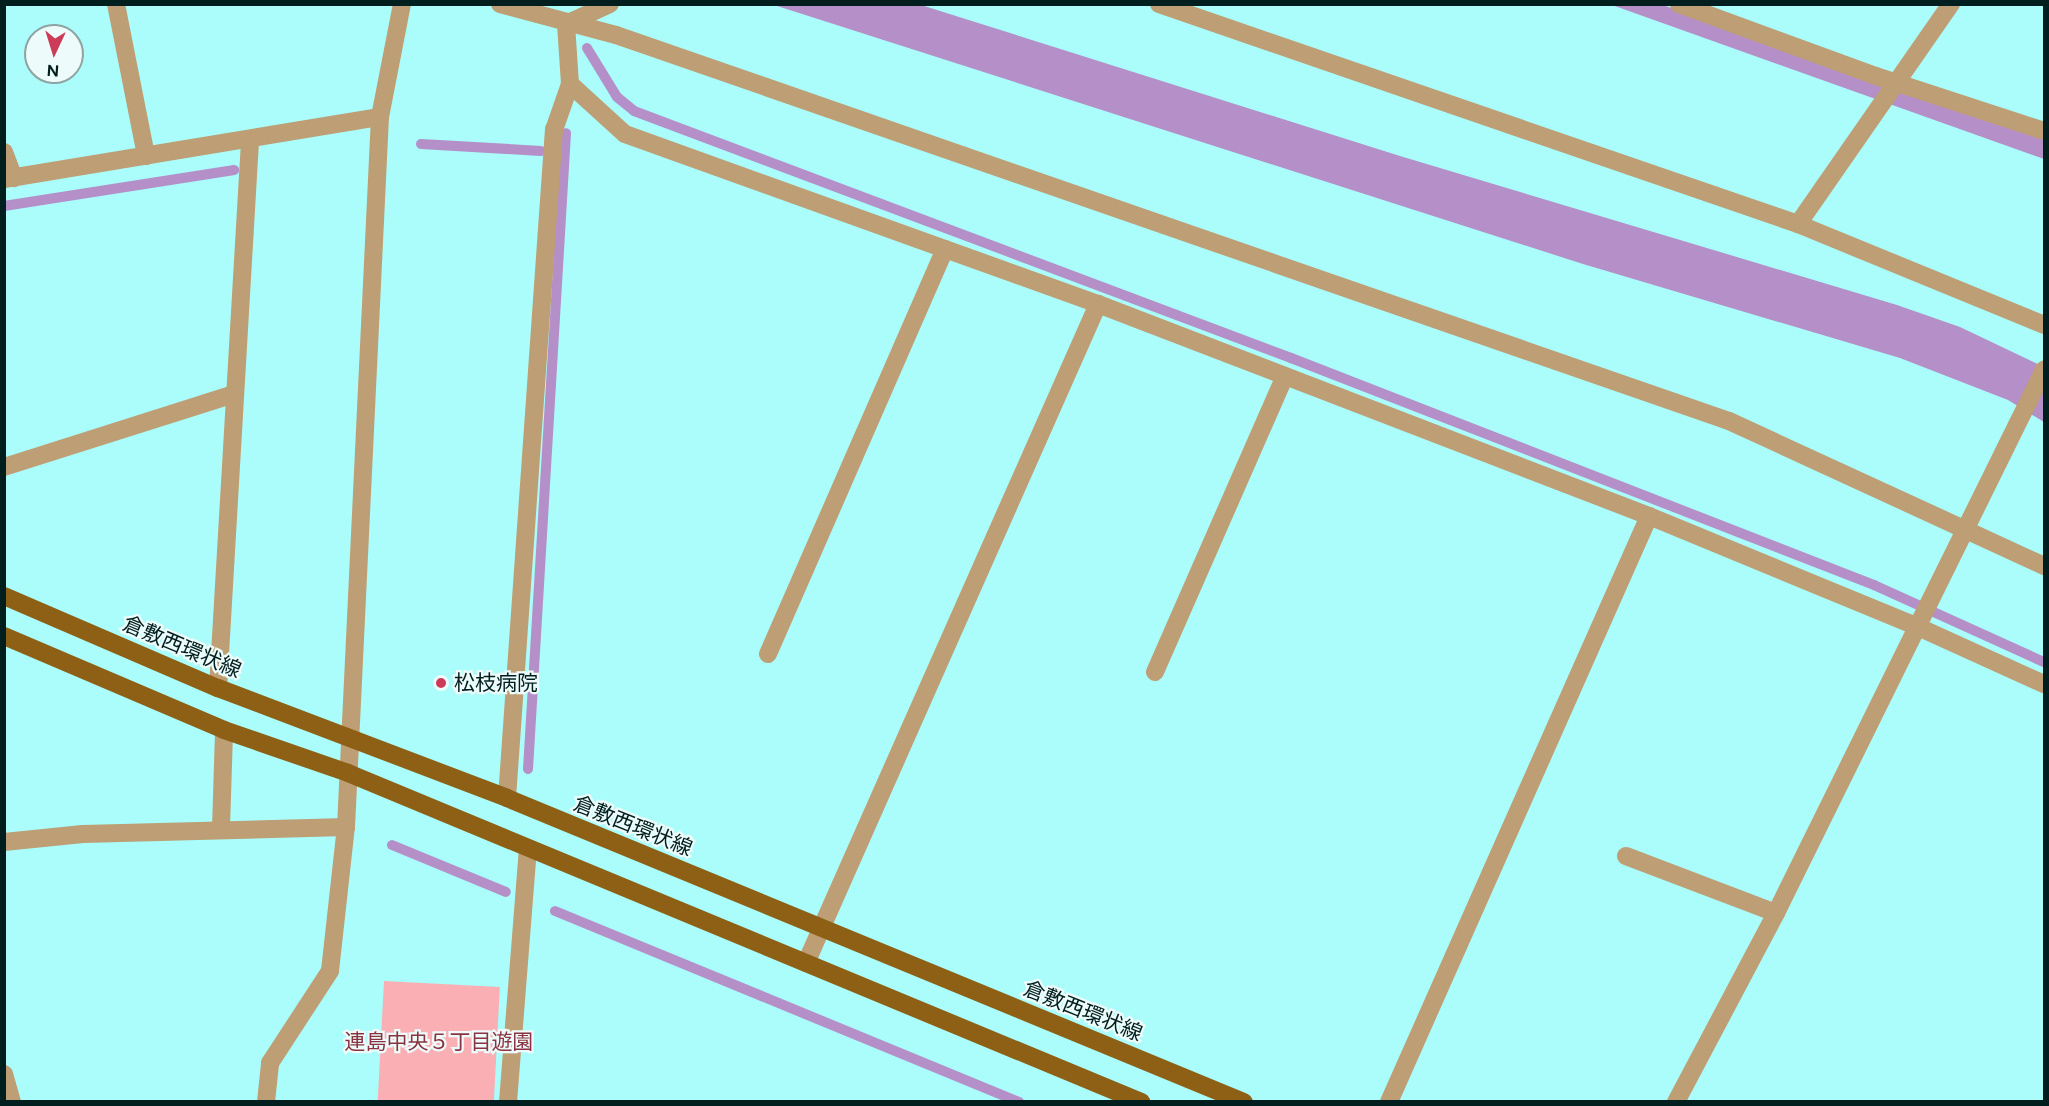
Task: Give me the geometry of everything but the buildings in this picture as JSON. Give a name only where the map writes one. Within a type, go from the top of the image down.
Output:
[{"type":"main road","name":"倉敷西環状線","points":[[4,596],[218,688],[507,798],[1244,1101]]},
{"type":"main road","points":[[4,636],[224,730],[348,774],[1141,1101]]},
{"type":"street","points":[[116,4],[146,156]]},
{"type":"street","points":[[266,1101],[270,1063],[330,971],[346,827],[380,117],[402,4]]},
{"type":"street","points":[[500,4],[566,24],[616,35],[1729,421],[1965,532],[2044,566]]},
{"type":"street","points":[[566,24],[609,4]]},
{"type":"street","points":[[1159,4],[1190,9],[1798,224],[2044,325]]},
{"type":"street","points":[[1678,4],[1898,85],[2044,131]]},
{"type":"street","points":[[1798,224],[1898,85],[1951,4]]},
{"type":"street","points":[[507,798],[554,130],[570,84],[566,24]]},
{"type":"street","points":[[570,84],[625,134],[1098,304],[1648,516],[1922,614],[2044,684]]},
{"type":"street","points":[[4,152],[9,178],[250,141],[380,117]]},
{"type":"street","points":[[218,688],[250,141]]},
{"type":"street","points":[[768,654],[945,249]]},
{"type":"street","points":[[806,963],[1098,304]]},
{"type":"street","points":[[1676,1101],[1776,913],[2044,370]]},
{"type":"street","points":[[1155,672],[1285,376]]},
{"type":"street","points":[[4,467],[234,394]]},
{"type":"street","points":[[1389,1101],[1648,516]]},
{"type":"street","points":[[221,828],[224,730]]},
{"type":"street","points":[[4,843],[83,834],[221,828],[346,827]]},
{"type":"street","points":[[508,1101],[528,849]]},
{"type":"street","points":[[1626,856],[1776,913]]},
{"type":"street","points":[[4,1074],[12,1101]]},
{"type":"green space","name":"連島中央５丁目遊園","points":[[384,981],[500,987],[494,1102],[378,1101]]},
{"type":"shaded area","points":[[774,5],[921,5],[1400,156],[1897,305],[1960,327],[2044,367],[2044,422],[2008,400],[1900,358],[1583,264]]},
{"type":"shaded area","points":[[1612,5],[1663,5],[2044,139],[2044,159]]},
{"type":"waterway","points":[[587,48],[617,97],[634,111],[1291,358],[1874,585],[2044,662]]},
{"type":"waterway","points":[[528,769],[566,133]]},
{"type":"waterway","points":[[421,144],[541,151]]},
{"type":"waterway","points":[[4,206],[234,170]]},
{"type":"waterway","points":[[392,845],[506,892]]},
{"type":"waterway","points":[[555,911],[1019,1102]]},
{"type":"place","name":"松枝病院","points":[[441,683]]}]
